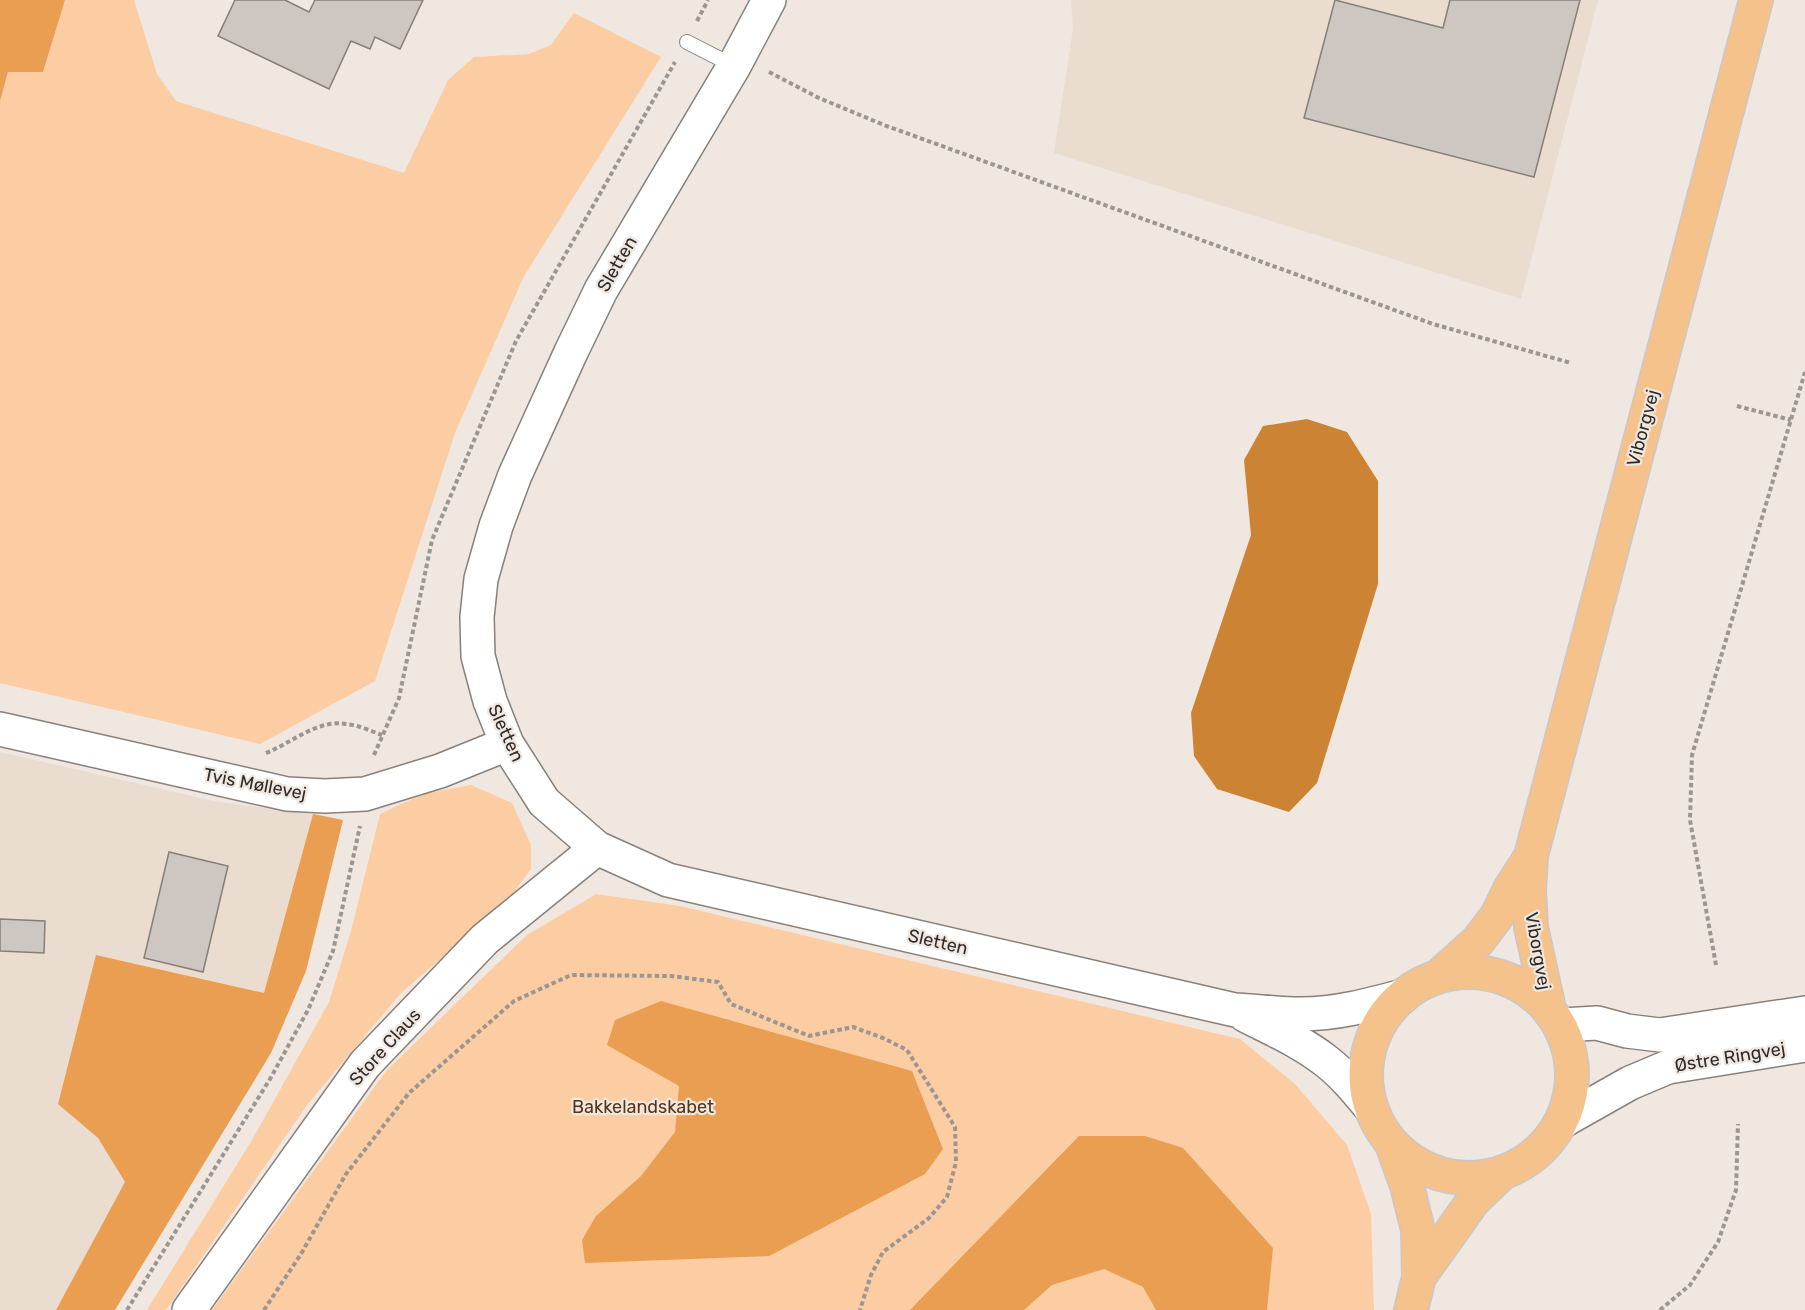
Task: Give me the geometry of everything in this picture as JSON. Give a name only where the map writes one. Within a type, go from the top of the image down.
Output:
[{"type":"main road","name":"Viborgvej","points":[[1555,1017],[1531,927],[1529,891],[1531,856],[1756,0]]},
{"type":"main road","name":"Viborgvej","points":[[1438,976],[1478,941],[1491,925],[1531,856]]},
{"type":"main road","points":[[1458,972],[1478,972],[1517,983],[1534,995],[1555,1017],[1572,1064],[1568,1104],[1551,1138],[1537,1153],[1503,1173],[1465,1178],[1445,1175],[1425,1168],[1407,1158],[1392,1144],[1371,1108],[1366,1066],[1370,1046],[1378,1027],[1389,1010],[1403,996],[1420,984],[1438,976],[1458,972]]},
{"type":"main road","points":[[1392,1144],[1418,1230],[1419,1276],[1411,1310]]},
{"type":"main road","points":[[1419,1276],[1473,1201],[1503,1173]]},
{"type":"street","name":"Sletten","points":[[769,0],[737,61],[601,290],[515,475],[496,526],[481,579],[477,617],[478,656],[490,701],[507,744],[544,802],[597,848],[668,880],[1235,1010],[1302,1014],[1331,1012],[1368,1006],[1403,996]]},
{"type":"street","name":"Tvis Møllevej","points":[[0,729],[287,794],[325,796],[365,794],[440,771],[507,744]]},
{"type":"street","name":"Store Claus","points":[[189,1310],[365,1064],[485,939],[597,848]]},
{"type":"street","name":"Sletten","points":[[1235,1010],[1325,1060],[1347,1080],[1371,1108]]},
{"type":"street","name":"Østre Ringvej","points":[[1555,1017],[1660,1035],[1805,1012]]},
{"type":"street","name":"Østre Ringvej","points":[[1561,1122],[1630,1083],[1668,1067],[1805,1045]]},
{"type":"lane","points":[[687,42],[737,61]]},
{"type":"path","points":[[127,1310],[270,1079],[308,1010],[333,951],[365,794],[367,771],[399,698],[432,540],[516,341],[687,42],[708,0]]},
{"type":"path","points":[[737,61],[884,125],[1433,324],[1571,363]]},
{"type":"path","points":[[1716,965],[1690,820],[1692,755],[1805,372]]},
{"type":"path","points":[[1737,406],[1791,420]]},
{"type":"path","points":[[261,755],[323,726],[344,723],[382,735]]},
{"type":"path","points":[[264,1310],[301,1254],[346,1174],[409,1093],[514,1000],[571,975],[671,976],[718,982],[731,1004],[809,1036],[853,1027],[907,1050],[955,1127],[956,1162],[947,1197],[929,1218],[883,1252],[871,1275],[860,1310]]},
{"type":"path","points":[[1660,1310],[1690,1285],[1718,1242],[1737,1190],[1738,1124]]},
{"type":"shaded area","points":[[0,0],[65,0],[43,72],[8,72],[0,101]]},
{"type":"shaded area","points":[[1071,0],[1598,0],[1521,299],[1054,153],[1073,29]]},
{"type":"shaded area","points":[[1307,419],[1347,432],[1378,481],[1378,584],[1317,783],[1289,812],[1217,789],[1194,756],[1191,713],[1251,535],[1244,460],[1263,426]]},
{"type":"shaded area","points":[[0,752],[218,802],[313,814],[264,993],[97,955],[58,1103],[98,1138],[126,1182],[56,1310],[0,1310]]},
{"type":"shaded area","points":[[313,814],[343,820],[306,971],[271,1053],[115,1310],[56,1310],[125,1182],[98,1138],[58,1104],[96,955],[264,993]]},
{"type":"shaded area","points":[[661,1001],[912,1071],[943,1149],[925,1174],[769,1256],[585,1263],[582,1240],[596,1216],[641,1176],[675,1132],[679,1086],[607,1045],[615,1020]]},
{"type":"shaded area","points":[[1079,1136],[1145,1136],[1183,1148],[1273,1248],[1267,1310],[1156,1310],[1143,1287],[1104,1269],[1052,1285],[1024,1310],[910,1310]]},
{"type":"green space","points":[[65,0],[134,0],[157,74],[176,101],[404,173],[448,80],[474,57],[529,54],[551,45],[574,13],[661,57],[523,278],[455,433],[375,681],[260,744],[0,683],[0,101],[8,72],[43,72]]},
{"type":"green space","points":[[471,785],[512,803],[531,845],[531,869],[509,899],[400,994],[307,1105],[166,1310],[147,1310],[252,1140],[329,1002],[351,931],[380,814],[423,794]]},
{"type":"green space","name":"Bakkelandskabet","points":[[596,894],[680,906],[1240,1039],[1295,1084],[1347,1145],[1371,1214],[1374,1310],[212,1310],[387,1070],[527,935]]},
{"type":"building","points":[[235,0],[285,0],[309,12],[315,0],[423,0],[400,49],[375,37],[370,49],[351,41],[329,89],[218,36]]},
{"type":"building","points":[[1335,0],[1443,28],[1450,0],[1580,0],[1534,177],[1304,118]]},
{"type":"building","points":[[169,852],[228,866],[203,972],[144,958]]},
{"type":"building","points":[[0,919],[45,921],[44,953],[0,951]]}]
